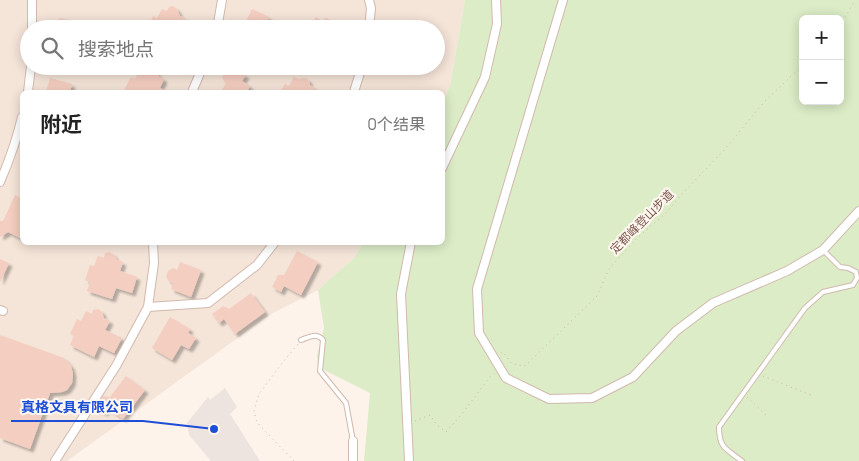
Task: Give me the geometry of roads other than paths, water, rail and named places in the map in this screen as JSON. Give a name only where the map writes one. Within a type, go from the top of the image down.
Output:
[{"type":"street","points":[[32,0],[32,20]]},
{"type":"street","points":[[219,20],[222,0]]},
{"type":"street","points":[[369,0],[371,8],[370,20]]},
{"type":"street","points":[[445,162],[485,77],[497,24],[496,0]]},
{"type":"street","points":[[563,0],[477,289],[479,333],[506,378],[549,399],[592,398],[633,377],[676,331],[713,303],[787,271],[823,250],[859,211]]},
{"type":"street","points":[[28,90],[30,75]]},
{"type":"street","points":[[193,90],[199,75]]},
{"type":"street","points":[[355,90],[359,75]]},
{"type":"street","points":[[0,182],[12,154],[20,126]]},
{"type":"street","points":[[54,461],[116,366],[148,307],[154,263],[153,245]]},
{"type":"street","points":[[148,307],[208,303],[257,265],[273,245]]},
{"type":"street","points":[[409,461],[401,294],[410,245]]},
{"type":"street","points":[[353,440],[353,461]]},
{"type":"lane","points":[[742,461],[723,447],[719,439],[718,427],[805,308],[822,292],[853,285],[857,278],[856,272],[840,266],[823,250]]},
{"type":"lane","points":[[302,340],[314,335],[320,336],[323,340],[320,371],[346,403],[353,440]]},
{"type":"place","name":"真格文具有限公司","points":[[214,429]]}]
